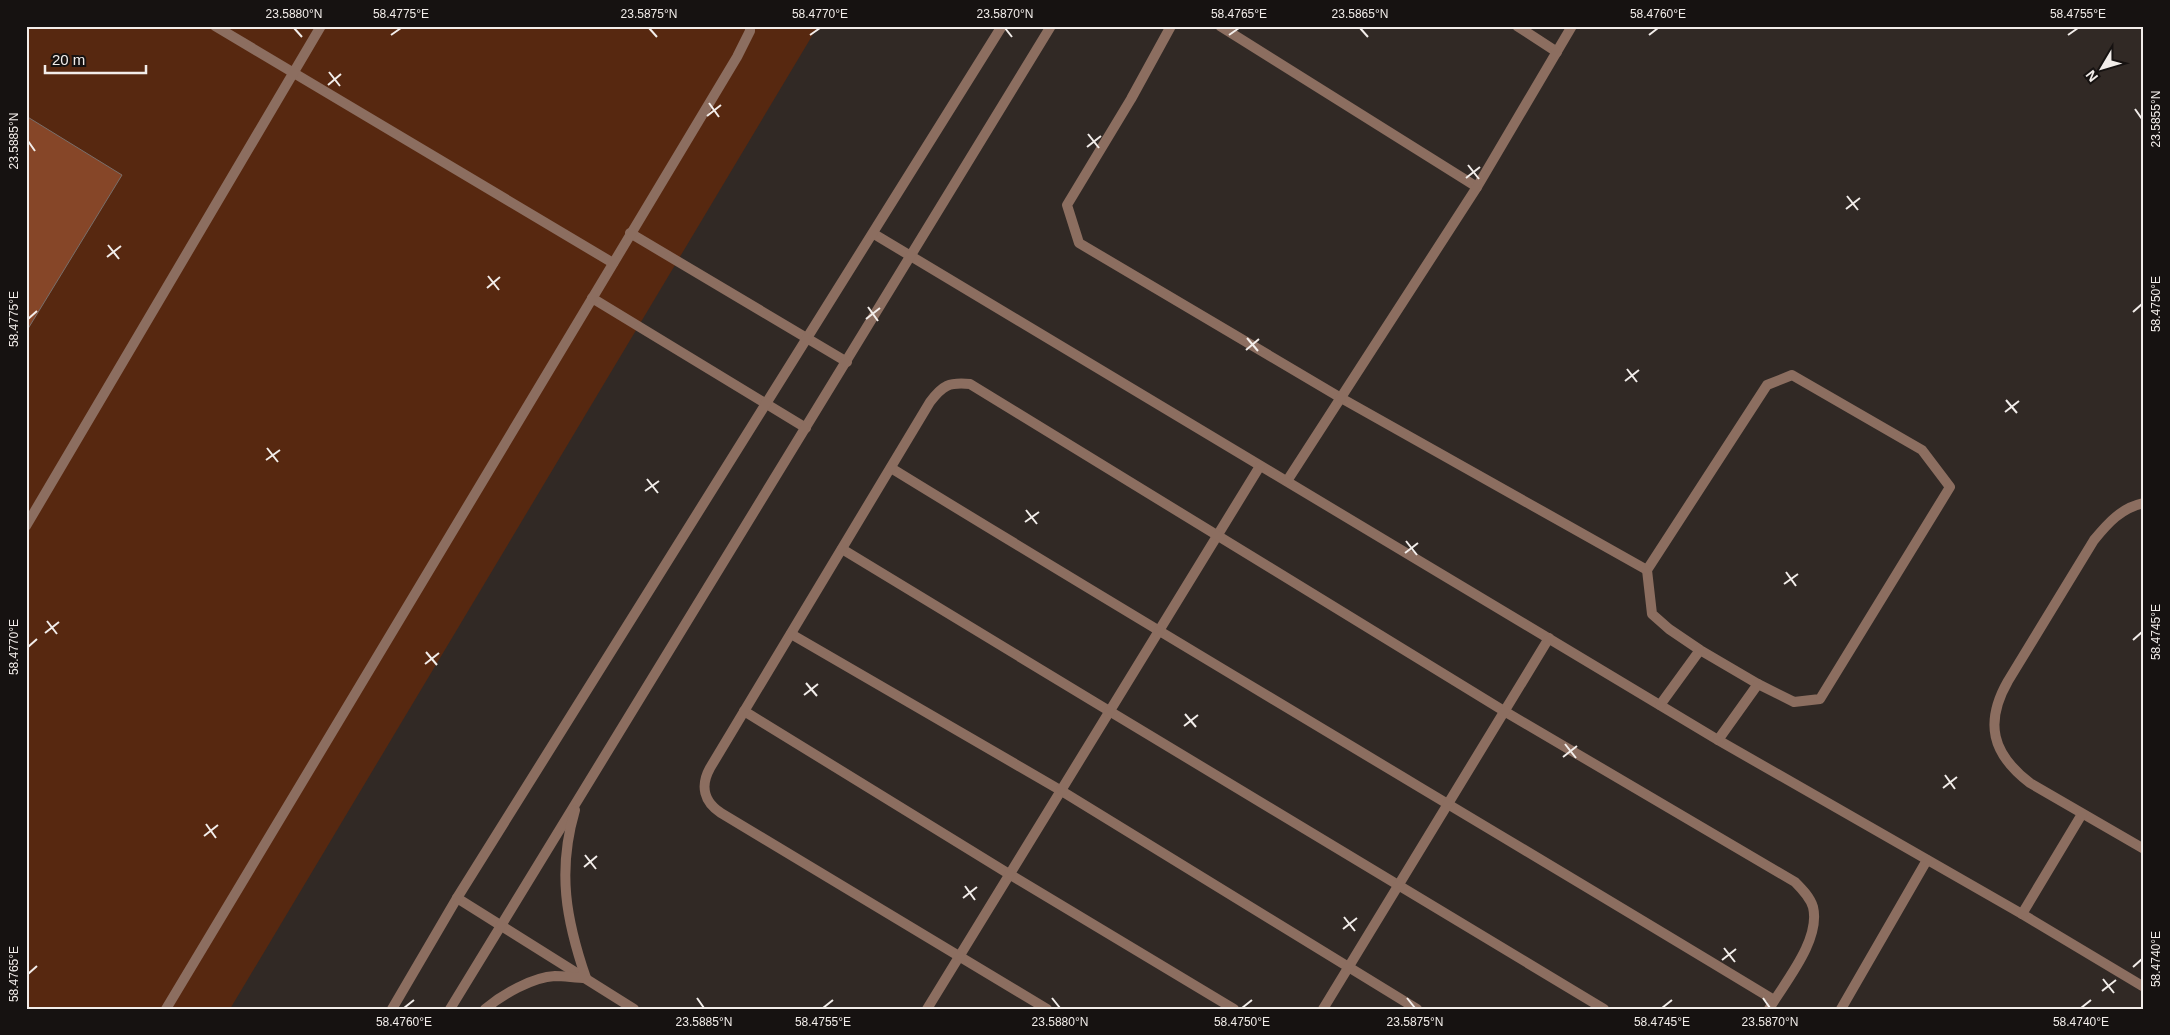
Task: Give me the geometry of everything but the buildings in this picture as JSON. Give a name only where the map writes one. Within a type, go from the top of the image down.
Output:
[{"type":"lane","points":[[214,26],[613,263]]},
{"type":"lane","points":[[26,526],[321,26]]},
{"type":"lane","points":[[166,1009],[737,57],[750,26]]},
{"type":"lane","points":[[392,1009],[457,898],[874,234],[1002,26]]},
{"type":"lane","points":[[450,1009],[579,795],[847,362],[1051,26]]},
{"type":"lane","points":[[1172,26],[1131,99],[1067,205],[1079,243],[1341,398],[1648,570]]},
{"type":"lane","points":[[1220,26],[1477,187]]},
{"type":"lane","points":[[1517,26],[1557,52]]},
{"type":"lane","points":[[1287,481],[1477,187],[1572,26]]},
{"type":"lane","points":[[630,233],[847,362]]},
{"type":"lane","points":[[874,234],[1718,740],[2144,986]]},
{"type":"lane","points":[[592,298],[806,428]]},
{"type":"lane","points":[[1792,374],[1922,450],[1950,487],[1820,699],[1794,702],[1758,684],[1700,650],[1669,629],[1652,614],[1648,570],[1767,386],[1792,374]]},
{"type":"lane","points":[[891,468],[1157,631],[1449,802],[1771,1004],[1812,936],[1813,906],[1806,892],[1795,882],[1504,711],[970,384],[954,383],[940,389],[891,468],[705,777],[705,793],[712,807],[1047,1009]]},
{"type":"lane","points":[[927,1009],[1157,631],[1260,466]]},
{"type":"lane","points":[[2144,503],[2133,505],[2110,519],[2094,540],[1998,698],[1994,717],[1996,737],[2002,755],[2014,771],[2030,783],[2144,849]]},
{"type":"lane","points":[[842,549],[1108,712],[1399,884],[1604,1009]]},
{"type":"lane","points":[[791,634],[1060,790],[1417,1009]]},
{"type":"lane","points":[[1323,1009],[1549,638]]},
{"type":"lane","points":[[1660,705],[1700,650]]},
{"type":"lane","points":[[1718,740],[1758,684]]},
{"type":"lane","points":[[744,711],[1009,874],[1234,1009]]},
{"type":"lane","points":[[579,795],[569,830],[564,868],[566,905],[573,942],[586,978]]},
{"type":"lane","points":[[2022,914],[2082,814]]},
{"type":"lane","points":[[1840,1009],[1928,860]]},
{"type":"lane","points":[[457,898],[634,1009]]},
{"type":"lane","points":[[485,1009],[496,1000],[516,989],[553,976],[586,978]]},
{"type":"shaded area","points":[[26,26],[818,26],[230,1009],[26,1009]]}]
